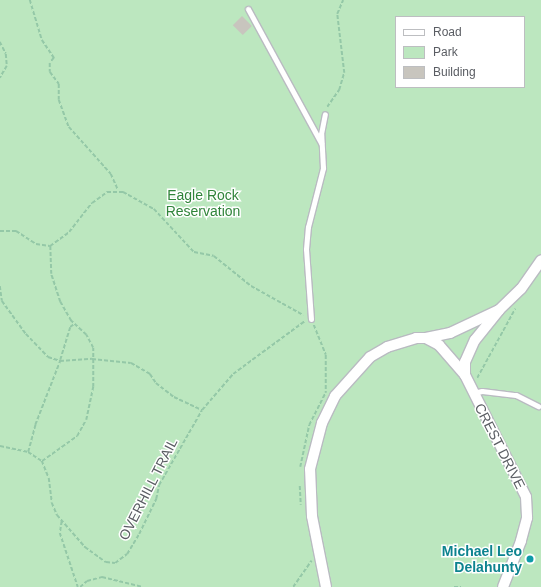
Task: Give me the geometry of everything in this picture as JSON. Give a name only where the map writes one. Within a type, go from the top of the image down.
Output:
[{"type":"street","name":"CREST DRIVE","points":[[465,375],[467,354],[499,310],[521,289],[541,260]]},
{"type":"street","name":"CREST DRIVE","points":[[326,587],[312,516],[310,492],[312,454],[322,424],[335,396],[370,357],[405,340],[426,338],[450,333],[499,310]]},
{"type":"street","name":"CREST DRIVE","points":[[426,338],[444,350],[465,375],[526,497],[525,526],[503,587]]},
{"type":"street","name":"CREST DRIVE","points":[[320,587],[324,575]]},
{"type":"lane","points":[[248,9],[322,148]]},
{"type":"lane","points":[[311,319],[306,249],[308,227],[321,180],[325,114]]},
{"type":"lane","points":[[473,393],[482,391],[516,395],[538,406]]},
{"type":"path","points":[[30,0],[42,40],[54,58],[50,63],[50,72],[59,84],[59,100],[69,127],[111,174],[118,190]]},
{"type":"path","points":[[325,114],[344,78],[345,67],[337,14],[343,0]]},
{"type":"path","points":[[0,42],[6,54],[7,66],[0,78]]},
{"type":"path","points":[[0,231],[16,231],[36,244],[50,246],[68,232],[92,203],[107,192],[118,190],[154,209],[194,252],[214,256],[251,286],[281,300],[311,319],[326,355],[325,394],[330,388]]},
{"type":"path","points":[[0,446],[28,452],[42,461],[74,439],[84,425],[94,387],[92,359],[93,348],[90,341],[74,324],[60,302],[54,284],[49,260],[50,246]]},
{"type":"path","points":[[0,286],[1,301],[48,357],[60,360],[92,359],[125,361],[137,365],[174,397],[202,410]]},
{"type":"path","name":"OVERHILL TRAIL","points":[[42,461],[49,478],[53,507],[62,521],[82,544],[106,562],[115,563],[120,560],[139,534],[156,499],[158,485],[202,410],[233,374],[269,350],[296,326],[311,319]]},
{"type":"path","points":[[28,452],[35,425],[60,360],[70,327],[74,324]]},
{"type":"path","points":[[62,521],[60,533],[79,587],[87,581],[102,577],[143,587]]},
{"type":"path","points":[[454,587],[461,587]]},
{"type":"green space","name":"Eagle Rock Reservation","points":[[0,0],[541,0],[541,587],[0,587]]},
{"type":"building","points":[[242,16],[252,26],[243,35],[233,25]]},
{"type":"place","name":"Michael Leo Delahunty","points":[[530,559]]}]
